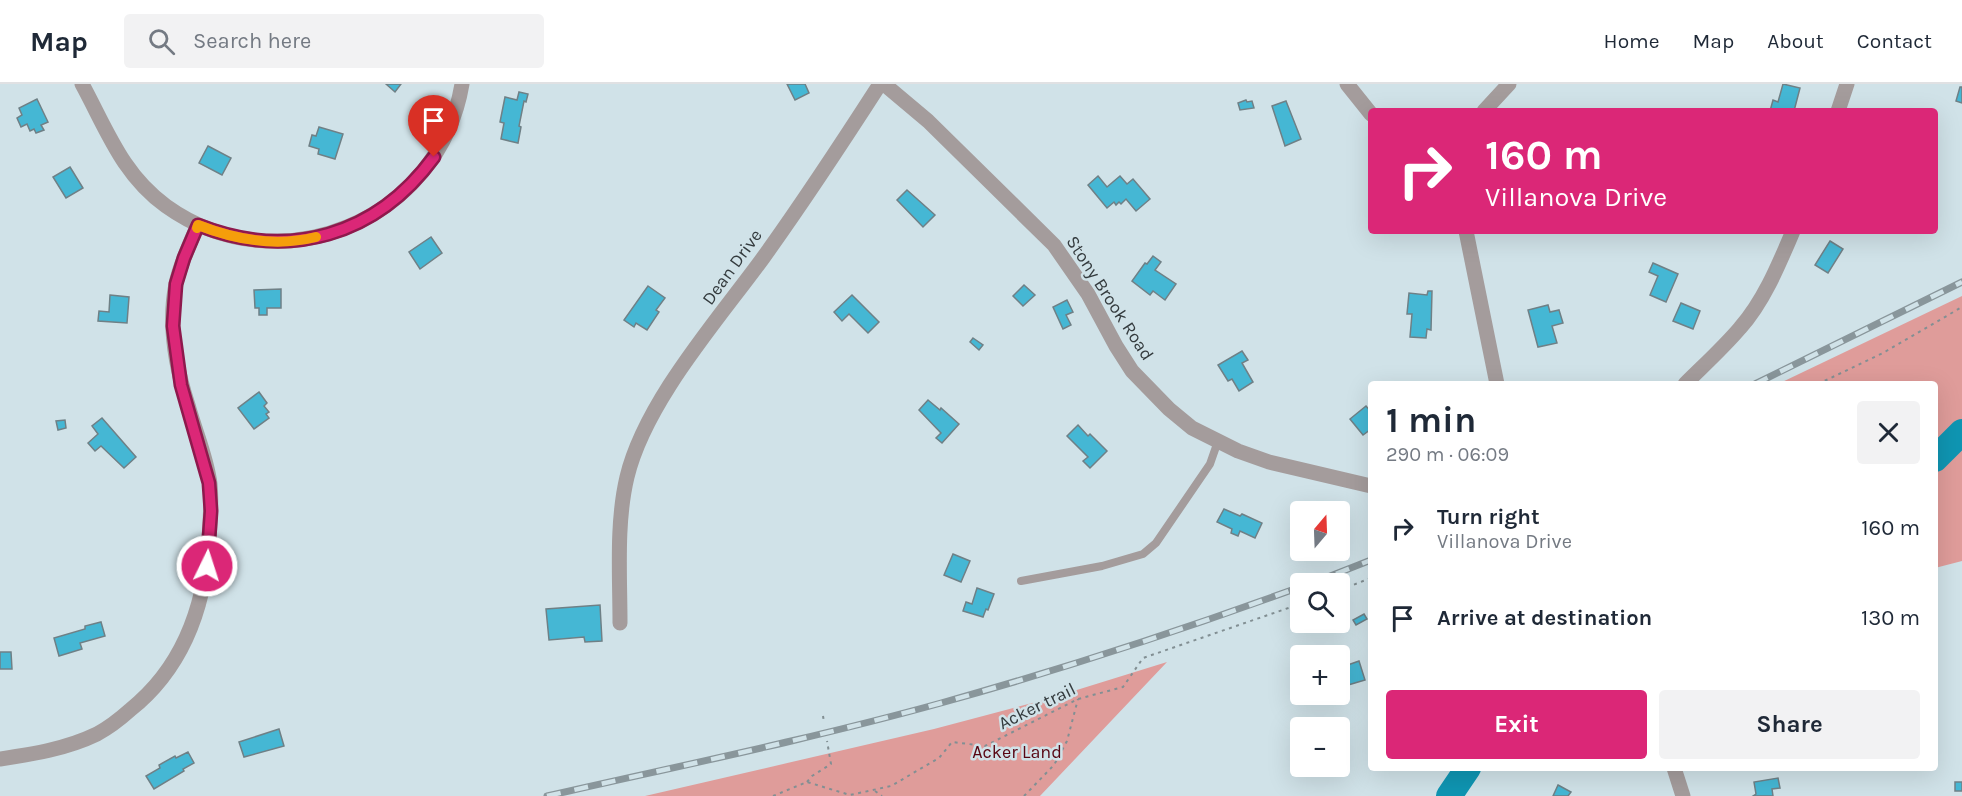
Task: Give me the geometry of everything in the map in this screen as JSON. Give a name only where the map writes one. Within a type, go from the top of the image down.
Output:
[{"type":"street","points":[[82,84],[115,149],[137,180],[166,205],[198,225],[216,232],[244,239],[291,241],[329,234],[364,220],[396,199],[423,172],[434,157],[451,123],[462,84]]},
{"type":"street","name":"Stony Brook Road","points":[[882,84],[928,121],[1054,245],[1088,294],[1132,371],[1169,409],[1192,428],[1238,451],[1269,462],[1368,485]]},
{"type":"street","name":"Dean Drive","points":[[620,623],[620,535],[626,478],[642,432],[683,366],[797,211],[882,84]]},
{"type":"street","points":[[1347,84],[1368,110]]},
{"type":"street","points":[[1487,108],[1509,84]]},
{"type":"street","points":[[1839,108],[1847,84]]},
{"type":"street","points":[[0,759],[45,752],[98,733],[142,700],[165,677],[181,652],[202,595],[207,566],[211,511],[209,483],[181,385],[173,326],[176,284],[198,225]]},
{"type":"street","points":[[1467,234],[1496,381]]},
{"type":"street","points":[[1688,381],[1741,327],[1776,271],[1792,234]]},
{"type":"street","points":[[1675,771],[1683,796]]},
{"type":"lane","points":[[1021,581],[1102,566],[1143,554],[1156,543],[1210,464],[1218,441]]},
{"type":"path","points":[[1824,381],[1883,353],[1962,307]]},
{"type":"path","points":[[1350,586],[1368,579]]},
{"type":"path","name":"Acker trail","points":[[850,795],[891,786],[939,758],[952,742],[985,746],[1078,699],[1124,687],[1143,658],[1290,607]]},
{"type":"path","points":[[1024,796],[1054,765],[1068,741],[1078,699]]},
{"type":"path","points":[[823,716],[824,722]]},
{"type":"path","points":[[773,796],[807,782],[831,764],[827,741]]},
{"type":"path","points":[[807,782],[850,795]]},
{"type":"path","points":[[875,790],[882,796]]},
{"type":"green space","points":[[1962,296],[1962,561],[1938,567],[1938,381],[1784,381]]},
{"type":"green space","name":"Acker Land","points":[[1167,662],[1040,796],[645,796],[934,729],[1051,698]]},
{"type":"building","points":[[386,84],[401,84],[395,92]]},
{"type":"building","points":[[787,84],[805,84],[809,93],[795,100]]},
{"type":"building","points":[[1783,84],[1800,88],[1795,108],[1771,108],[1773,100],[1778,102]]},
{"type":"building","points":[[1960,87],[1962,87],[1962,103],[1956,101]]},
{"type":"building","points":[[519,92],[528,94],[526,102],[524,101],[518,143],[501,139],[504,123],[500,122],[505,97],[517,100]]},
{"type":"building","points":[[37,99],[48,122],[41,125],[44,130],[36,133],[34,129],[30,131],[27,124],[21,127],[17,118],[22,115],[19,108]]},
{"type":"building","points":[[1246,100],[1247,102],[1252,101],[1254,108],[1240,110],[1238,103]]},
{"type":"building","points":[[1286,101],[1301,139],[1285,146],[1272,106]]},
{"type":"building","points":[[319,127],[343,134],[335,159],[318,154],[319,149],[309,146],[312,135],[316,136]]},
{"type":"building","points":[[208,146],[231,158],[222,175],[199,163]]},
{"type":"building","points":[[70,167],[83,188],[66,198],[53,177]]},
{"type":"building","points":[[1098,176],[1107,187],[1120,176],[1127,184],[1133,179],[1150,199],[1136,211],[1126,199],[1121,204],[1119,202],[1116,205],[1114,202],[1107,208],[1088,185]]},
{"type":"building","points":[[907,190],[935,215],[923,227],[897,200]]},
{"type":"building","points":[[431,237],[442,253],[420,269],[409,252]]},
{"type":"building","points":[[1830,241],[1843,249],[1828,273],[1815,265]]},
{"type":"building","points":[[1153,256],[1161,262],[1155,270],[1176,284],[1165,300],[1153,291],[1150,295],[1132,281]]},
{"type":"building","points":[[1653,263],[1678,274],[1666,302],[1650,295],[1658,276],[1649,272]]},
{"type":"building","points":[[1024,285],[1035,295],[1023,306],[1013,296]]},
{"type":"building","points":[[648,286],[665,298],[656,310],[659,312],[647,330],[636,323],[634,327],[624,320]]},
{"type":"building","points":[[281,289],[281,308],[267,308],[267,315],[259,315],[259,308],[255,308],[254,290]]},
{"type":"building","points":[[1428,291],[1432,291],[1431,330],[1427,329],[1426,338],[1410,337],[1412,314],[1407,314],[1409,293],[1427,295]]},
{"type":"building","points":[[110,295],[129,297],[127,323],[98,321],[99,311],[109,312]]},
{"type":"building","points":[[852,295],[879,322],[868,333],[849,314],[842,321],[834,312]]},
{"type":"building","points":[[1067,300],[1073,312],[1066,315],[1071,325],[1063,329],[1053,307]]},
{"type":"building","points":[[1681,303],[1700,311],[1693,329],[1673,321]]},
{"type":"building","points":[[1548,305],[1550,312],[1559,310],[1563,323],[1552,326],[1557,343],[1538,347],[1528,310]]},
{"type":"building","points":[[973,338],[983,345],[979,350],[970,342]]},
{"type":"building","points":[[1242,351],[1248,360],[1242,363],[1253,382],[1239,391],[1232,379],[1228,381],[1218,365]]},
{"type":"building","points":[[259,392],[267,403],[264,406],[269,412],[266,414],[269,418],[254,429],[238,408]]},
{"type":"building","points":[[928,400],[959,424],[942,443],[936,438],[941,433],[919,410]]},
{"type":"building","points":[[1366,406],[1368,408],[1368,431],[1363,435],[1350,419]]},
{"type":"building","points":[[102,418],[136,457],[124,468],[101,446],[95,451],[88,443],[98,434],[92,426]]},
{"type":"building","points":[[65,420],[66,428],[58,430],[56,421]]},
{"type":"building","points":[[1078,425],[1107,451],[1090,468],[1083,461],[1088,457],[1067,436]]},
{"type":"building","points":[[1224,509],[1262,523],[1255,538],[1240,531],[1238,536],[1231,533],[1232,529],[1217,522]]},
{"type":"building","points":[[953,554],[970,561],[961,582],[944,575]]},
{"type":"building","points":[[977,588],[994,594],[983,617],[963,611],[966,602],[972,604]]},
{"type":"building","points":[[600,605],[602,641],[585,642],[584,637],[549,640],[546,609]]},
{"type":"building","points":[[1364,614],[1367,619],[1356,625],[1353,620]]},
{"type":"building","points":[[101,622],[105,636],[80,643],[82,649],[59,656],[54,638]]},
{"type":"building","points":[[0,652],[11,652],[12,669],[0,669]]},
{"type":"building","points":[[1359,661],[1365,680],[1350,684],[1350,664]]},
{"type":"building","points":[[279,729],[284,746],[244,757],[239,742]]},
{"type":"building","points":[[188,752],[194,763],[154,789],[146,776],[160,768],[159,765]]},
{"type":"building","points":[[1778,778],[1780,788],[1772,789],[1773,796],[1753,796],[1756,794],[1754,782]]},
{"type":"building","points":[[1955,782],[1962,782],[1962,791],[1955,791]]},
{"type":"building","points":[[1558,785],[1571,792],[1568,796],[1553,796]]},
{"type":"waterway","points":[[1938,456],[1962,432]]},
{"type":"waterway","points":[[1449,796],[1466,771]]},
{"type":"railway","points":[[1761,381],[1962,282]]},
{"type":"railway","points":[[1338,573],[1368,561]]},
{"type":"railway","points":[[547,796],[794,740],[941,703],[1122,648],[1290,590]]},
{"type":"slow traffic","points":[[197,228],[198,225],[234,237],[272,242],[316,237]]},
{"type":"route","points":[[207,566],[211,511],[209,483],[181,385],[173,326],[176,284],[198,225],[234,237],[272,242],[310,239],[329,234],[347,228],[380,211],[410,186],[434,157]]}]
